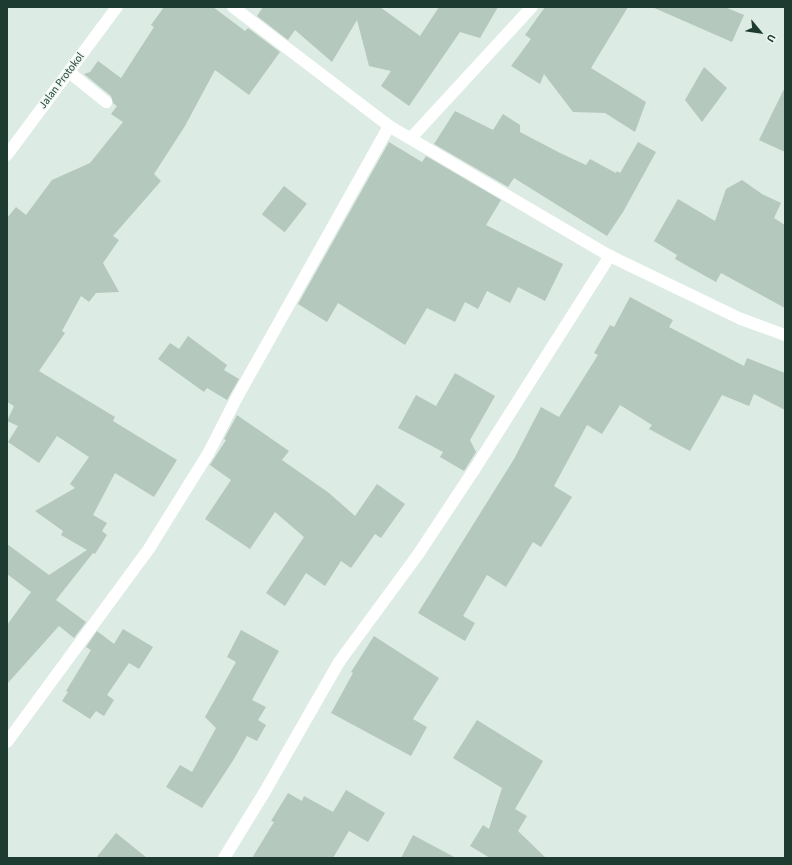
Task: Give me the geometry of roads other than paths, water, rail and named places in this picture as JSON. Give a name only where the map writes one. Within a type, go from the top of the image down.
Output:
[{"type":"street","name":"Jalan Protokol","points":[[7,155],[117,7]]},
{"type":"street","points":[[233,7],[389,126],[412,138],[610,256],[741,319],[785,334]]},
{"type":"street","points":[[412,138],[532,7]]},
{"type":"street","points":[[69,72],[106,102]]},
{"type":"street","points":[[7,742],[150,547],[208,454],[236,398],[389,126]]},
{"type":"street","points":[[224,858],[339,662],[419,553],[474,470],[610,256]]}]
